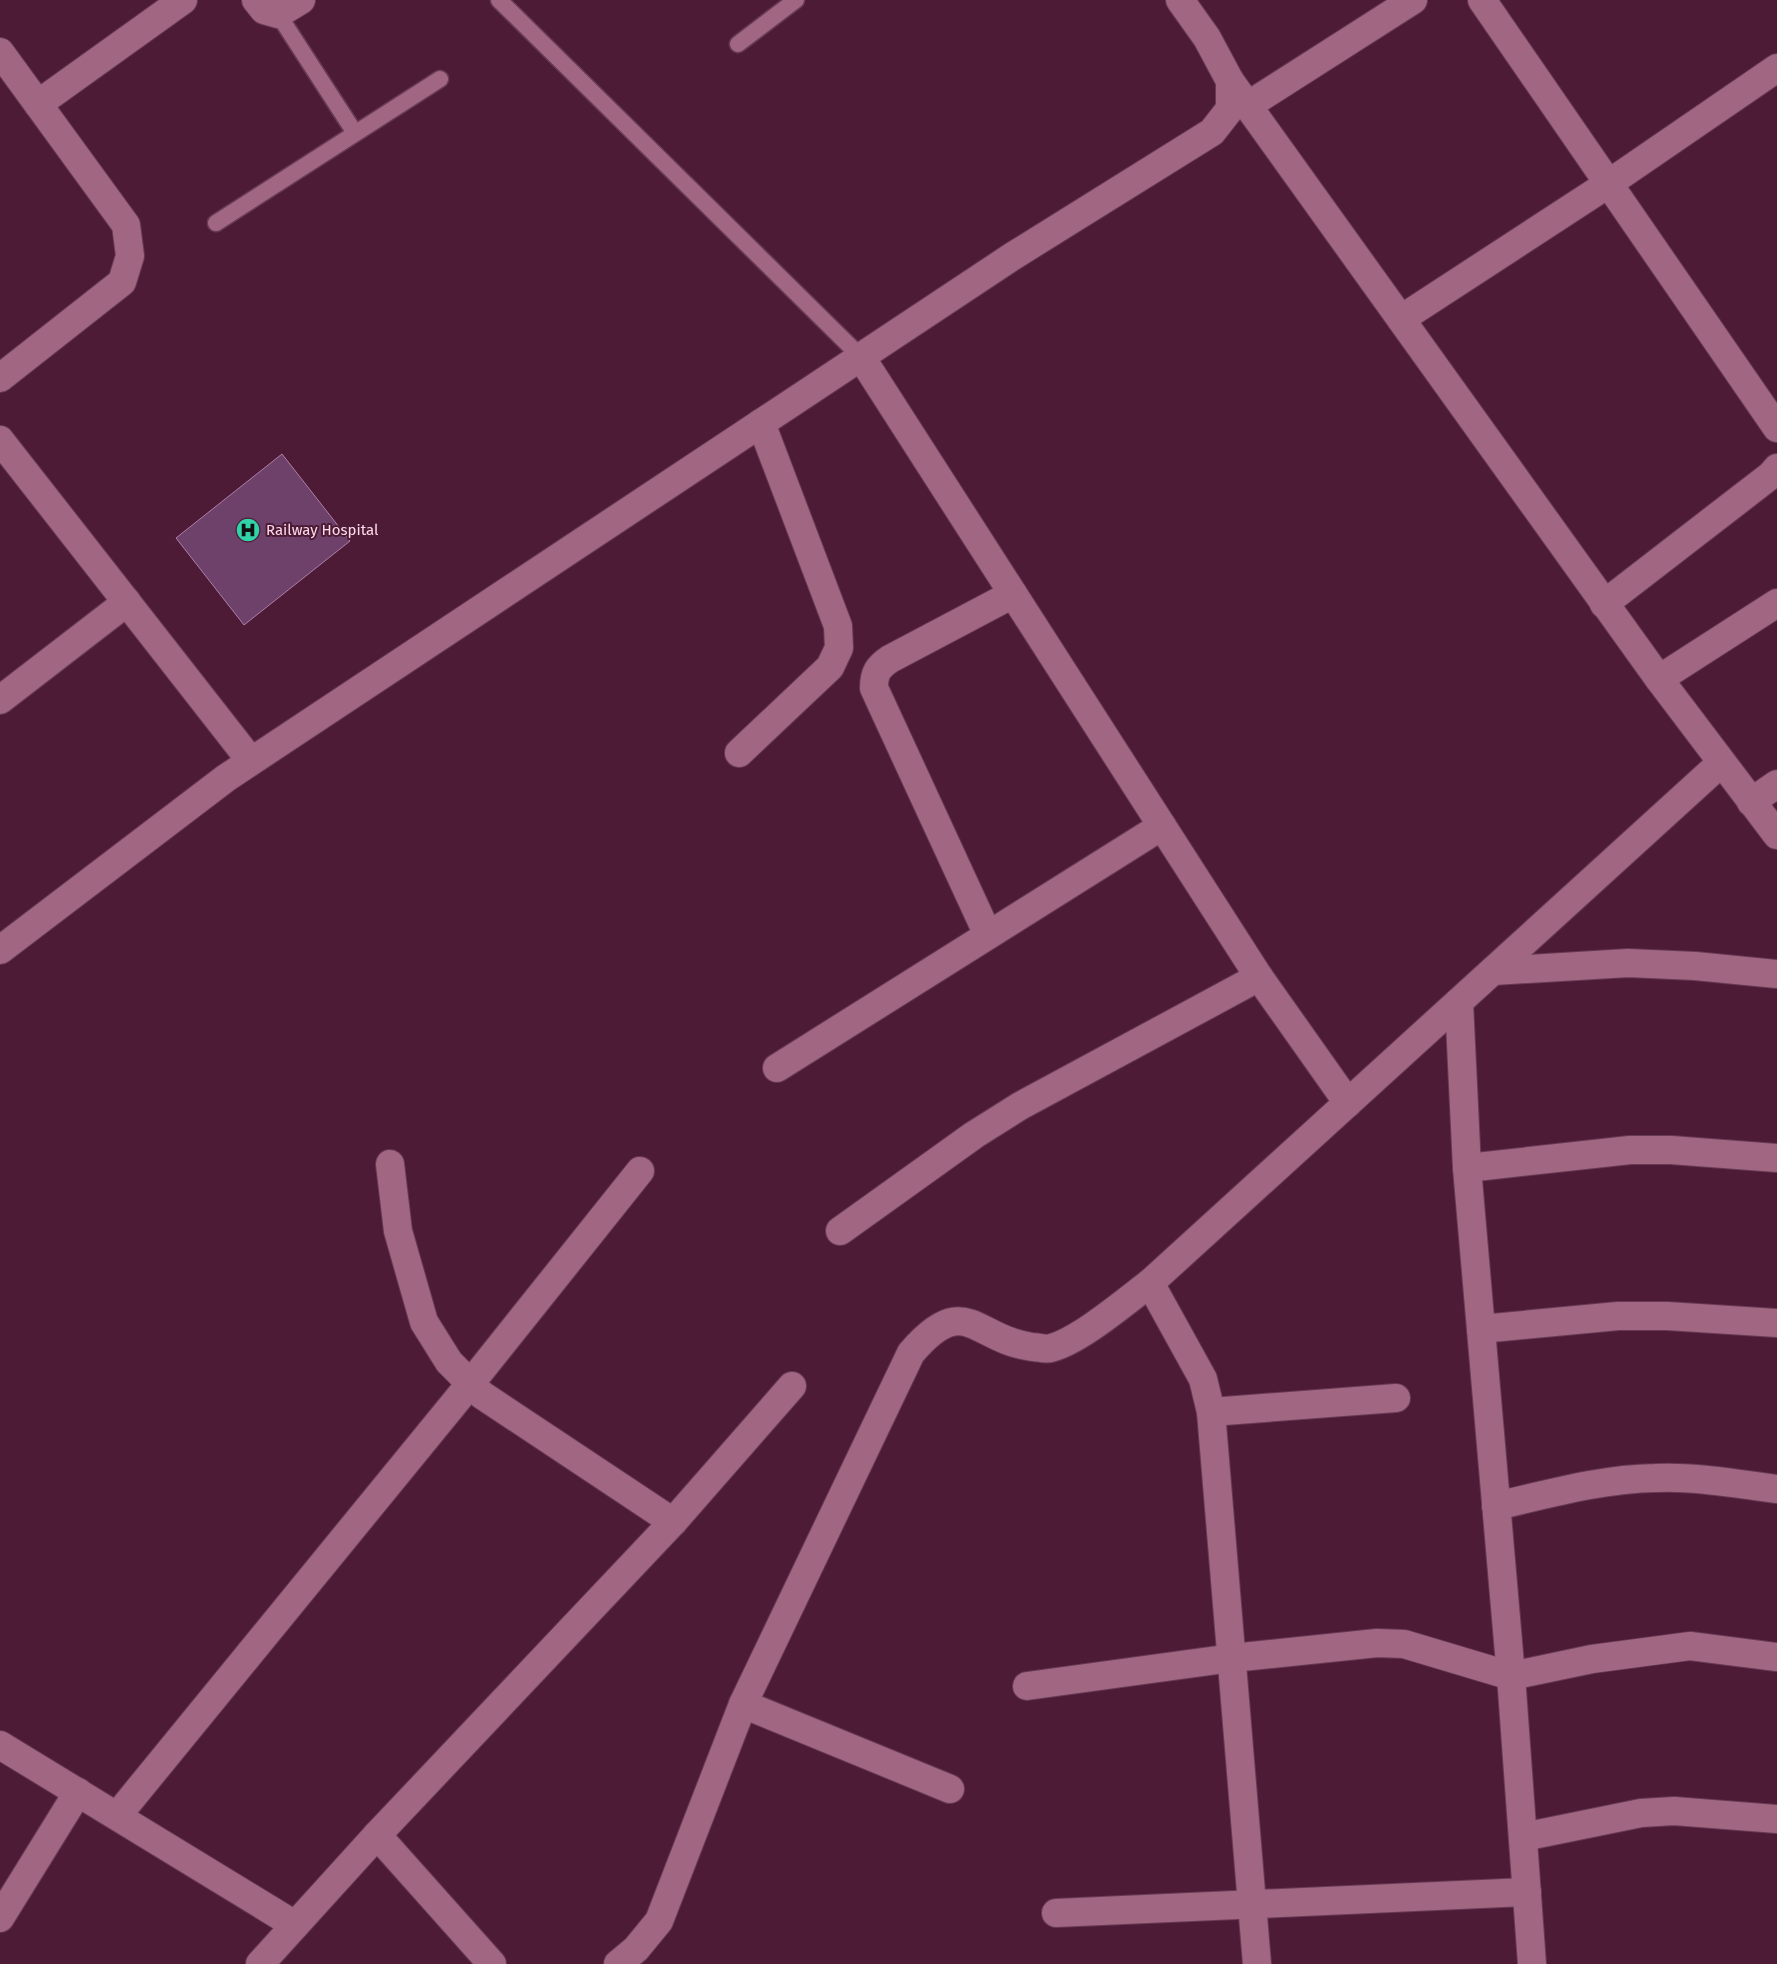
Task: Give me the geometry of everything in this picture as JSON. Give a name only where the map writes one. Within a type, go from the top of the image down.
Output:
[{"type":"street","points":[[38,104],[183,0]]},
{"type":"street","points":[[267,7],[301,0]]},
{"type":"street","points":[[1180,0],[1207,38],[1230,81],[1247,106],[1400,320],[1659,680],[1777,835]]},
{"type":"street","points":[[1247,106],[1413,0]]},
{"type":"street","points":[[1482,0],[1777,428]]},
{"type":"street","points":[[0,52],[126,225],[130,256],[122,282],[0,378]]},
{"type":"street","points":[[1400,320],[1608,184],[1777,68]]},
{"type":"street","points":[[0,950],[251,761],[1013,256],[1212,132],[1230,109],[1230,81]]},
{"type":"street","points":[[861,356],[1259,977],[1348,1103]]},
{"type":"street","points":[[739,753],[830,667],[839,648],[838,626],[760,423]]},
{"type":"street","points":[[0,440],[251,761]]},
{"type":"street","points":[[1604,604],[1771,475],[1777,468]]},
{"type":"street","points":[[988,935],[874,688],[874,676],[879,667],[890,659],[1013,594]]},
{"type":"street","points":[[0,700],[127,602]]},
{"type":"street","points":[[1659,680],[1777,603]]},
{"type":"street","points":[[618,1964],[636,1949],[659,1921],[743,1704],[911,1353],[923,1340],[944,1325],[957,1320],[972,1323],[1014,1344],[1050,1349],[1078,1335],[1150,1284],[1721,763]]},
{"type":"street","points":[[1751,802],[1777,784]]},
{"type":"street","points":[[777,1068],[1162,826]]},
{"type":"street","points":[[1493,971],[1628,963],[1695,966],[1777,974]]},
{"type":"street","points":[[840,1231],[974,1135],[1020,1106],[1259,977]]},
{"type":"street","points":[[1459,1002],[1467,1168],[1511,1676],[1532,1964]]},
{"type":"street","points":[[1467,1168],[1630,1150],[1671,1150],[1777,1158]]},
{"type":"street","points":[[390,1164],[398,1230],[424,1322],[448,1362],[482,1395],[673,1522]]},
{"type":"street","points":[[117,1816],[470,1384],[640,1170]]},
{"type":"street","points":[[1150,1284],[1203,1379],[1211,1412],[1257,1964]]},
{"type":"street","points":[[1481,1329],[1618,1316],[1667,1316],[1777,1323]]},
{"type":"street","points":[[260,1964],[377,1835],[673,1522],[792,1386]]},
{"type":"street","points":[[1211,1412],[1396,1398]]},
{"type":"street","points":[[1496,1506],[1596,1483],[1655,1478],[1719,1482],[1777,1490]]},
{"type":"street","points":[[1027,1686],[1232,1658],[1377,1643],[1404,1644],[1511,1676],[1592,1659],[1690,1646],[1777,1656]]},
{"type":"street","points":[[743,1704],[950,1789]]},
{"type":"street","points":[[0,1745],[295,1925]]},
{"type":"street","points":[[0,1918],[78,1792]]},
{"type":"street","points":[[1523,1838],[1641,1813],[1674,1811],[1777,1819]]},
{"type":"street","points":[[377,1835],[480,1960]]},
{"type":"street","points":[[1056,1913],[1527,1892]]},
{"type":"lane","points":[[499,0],[861,356]]},
{"type":"lane","points":[[738,44],[796,0]]},
{"type":"lane","points":[[267,7],[355,133]]},
{"type":"lane","points":[[216,223],[440,79]]},
{"type":"building","points":[[282,454],[350,541],[244,625],[176,538]]},
{"type":"place","name":"Railway Hospital","points":[[248,530]]}]
